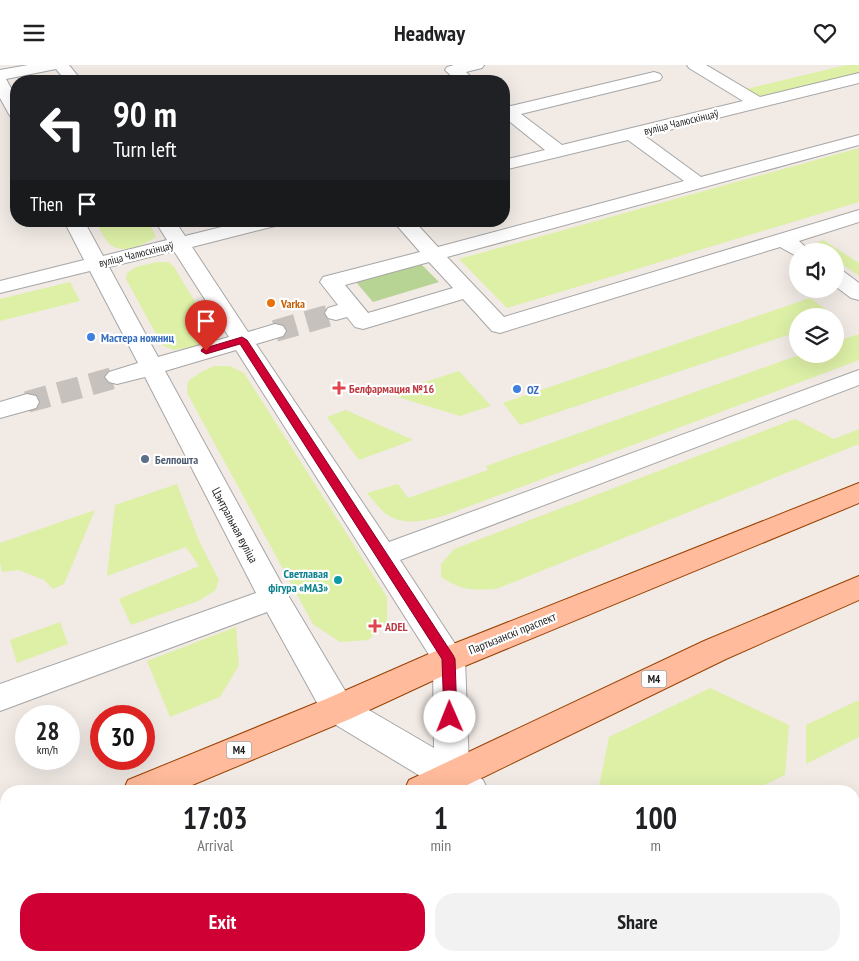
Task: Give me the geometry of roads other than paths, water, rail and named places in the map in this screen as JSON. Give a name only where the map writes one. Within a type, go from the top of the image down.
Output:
[{"type":"main road","name":"Партызанскі праспект","points":[[154,785],[338,709],[449,659],[859,492]]},
{"type":"main road","name":"М4","points":[[462,784],[715,650],[859,587]]},
{"type":"street","points":[[0,75],[53,65]]},
{"type":"street","points":[[61,65],[69,75]]},
{"type":"street","points":[[459,75],[453,70],[476,65]]},
{"type":"street","points":[[695,65],[758,103]]},
{"type":"street","points":[[510,110],[654,77]]},
{"type":"street","name":"вуліца Чалюскінцаў","points":[[510,163],[859,79]]},
{"type":"street","points":[[0,82],[10,101]]},
{"type":"street","points":[[510,115],[559,151]]},
{"type":"street","points":[[631,134],[698,183]]},
{"type":"street","points":[[467,291],[363,322],[343,311],[330,282],[859,139]]},
{"type":"street","points":[[796,243],[859,216]]},
{"type":"street","name":"Цэнтральная вуліца","points":[[77,227],[274,598],[338,709],[462,784]]},
{"type":"street","points":[[169,227],[449,659],[462,784]]},
{"type":"street","name":"вуліца Чалюскінцаў","points":[[0,287],[248,227]]},
{"type":"street","points":[[408,227],[500,326],[789,246]]},
{"type":"street","points":[[844,282],[859,293]]},
{"type":"street","points":[[116,377],[275,331]]},
{"type":"street","points":[[382,556],[859,377]]},
{"type":"street","points":[[0,411],[27,402]]},
{"type":"street","points":[[0,698],[274,598]]},
{"type":"tunnel","points":[[275,331],[334,314]]},
{"type":"tunnel","points":[[27,402],[117,377]]},
{"type":"place","name":"Varka","points":[[271,303]]},
{"type":"place","name":"Мастера ножниц","points":[[91,337]]},
{"type":"place","name":"Белфармация №16","points":[[339,388]]},
{"type":"place","name":"OZ","points":[[517,389]]},
{"type":"place","name":"Белпошта","points":[[145,459]]},
{"type":"place","name":"Светлавая фігура «МАЗ»","points":[[338,580]]},
{"type":"place","name":"ADEL","points":[[375,626]]}]
